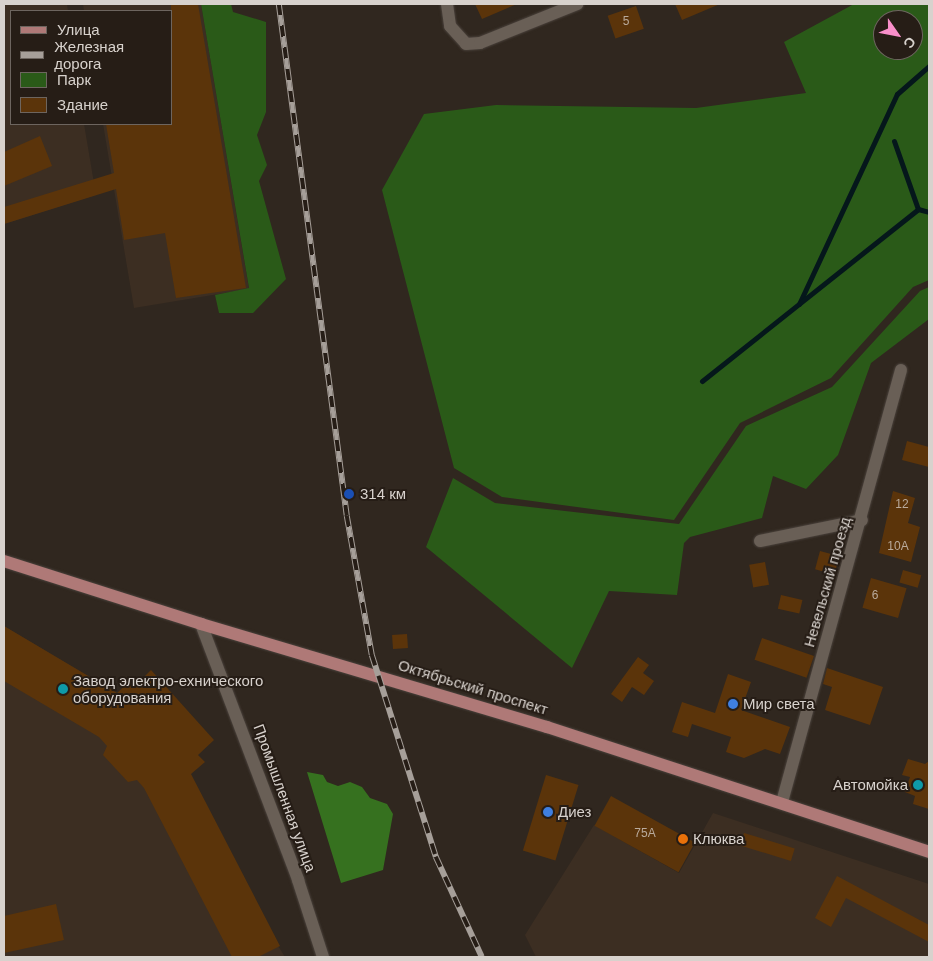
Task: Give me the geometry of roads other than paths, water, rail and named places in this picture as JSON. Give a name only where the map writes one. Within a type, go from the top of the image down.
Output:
[{"type":"main road","name":"Октябрьский проспект","points":[[4,561],[201,624],[377,674],[782,802],[929,852]]},
{"type":"street","points":[[448,4],[450,26],[466,44],[480,43],[577,4]]},
{"type":"street","name":"Невельский проезд","points":[[782,802],[862,520],[901,370]]},
{"type":"street","points":[[760,541],[862,520]]},
{"type":"street","name":"Промышленная улица","points":[[201,624],[298,880],[323,957]]},
{"type":"waterway","points":[[799,304],[897,94],[929,66]]},
{"type":"waterway","points":[[894,141],[918,209]]},
{"type":"waterway","points":[[702,381],[918,209],[929,212]]},
{"type":"railway","points":[[279,4],[347,516],[372,655],[436,857],[482,957]]},
{"type":"place","name":"314 км","points":[[349,494]]},
{"type":"place","name":"Завод электро-ехнического оборудования","points":[[63,689]]},
{"type":"place","name":"Мир света","points":[[733,704]]},
{"type":"place","name":"Автомойка","points":[[918,785]]},
{"type":"place","name":"Диез","points":[[548,812]]},
{"type":"place","name":"Клюква","points":[[683,839]]}]
